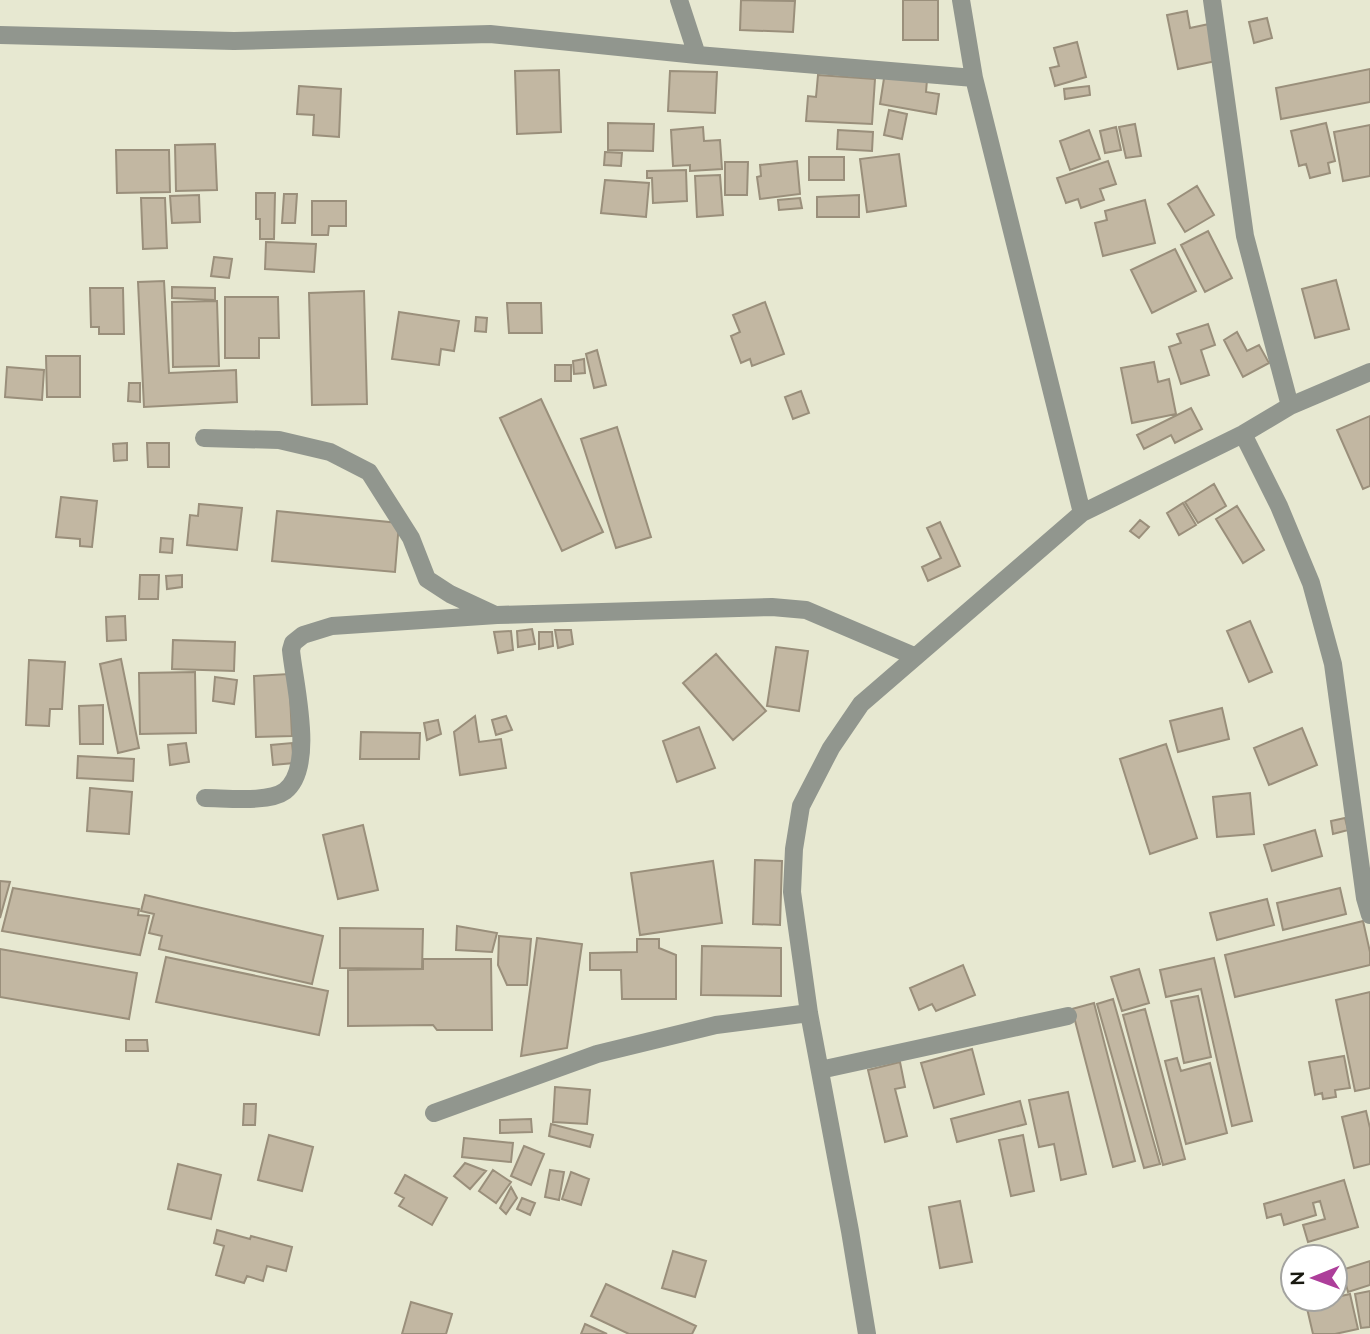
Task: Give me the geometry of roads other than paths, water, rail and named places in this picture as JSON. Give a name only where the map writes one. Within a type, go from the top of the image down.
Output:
[{"type":"street","points":[[679,0],[697,55]]},
{"type":"street","points":[[961,0],[974,78],[1082,513]]},
{"type":"street","points":[[1212,0],[1245,236],[1290,406]]},
{"type":"street","points":[[0,35],[234,41],[490,34],[697,55],[974,78]]},
{"type":"street","points":[[867,1334],[809,1013],[792,892],[794,849],[801,806],[831,748],[861,704],[1082,513],[1243,434],[1290,406],[1370,372]]},
{"type":"street","points":[[1243,434],[1279,506],[1311,583],[1333,664],[1365,898],[1370,915]]},
{"type":"street","points":[[204,438],[279,440],[330,452],[369,472],[411,538],[427,579],[450,594],[496,615]]},
{"type":"street","points":[[205,798],[267,797],[285,791],[296,777],[301,749],[291,650],[293,643],[303,635],[332,626],[496,615],[772,607],[806,610],[914,656]]},
{"type":"street","points":[[434,1113],[597,1054],[716,1025],[809,1013]]},
{"type":"street","points":[[820,1070],[1068,1016]]}]
